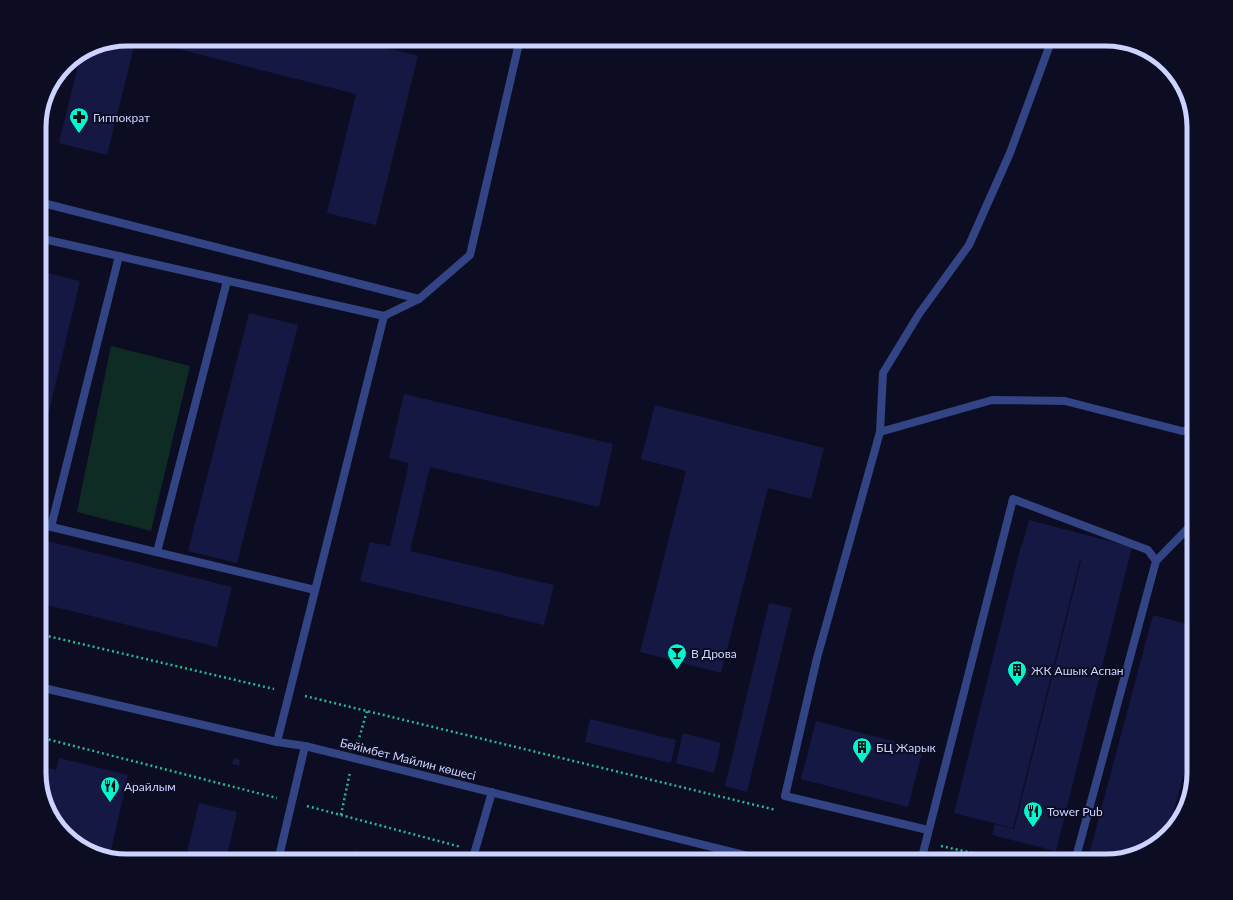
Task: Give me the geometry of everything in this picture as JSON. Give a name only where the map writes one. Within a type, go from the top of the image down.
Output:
[{"type":"street","points":[[46,240],[384,316],[419,299],[470,255],[518,46]]},
{"type":"street","points":[[928,830],[785,796],[817,658],[880,432],[883,373],[919,314],[969,245],[1010,153],[1049,46]]},
{"type":"street","points":[[46,204],[419,299]]},
{"type":"street","points":[[50,527],[119,256]]},
{"type":"street","points":[[157,552],[227,281]]},
{"type":"street","points":[[277,742],[384,316]]},
{"type":"street","points":[[880,432],[992,400],[1065,401],[1182,431],[1187,431]]},
{"type":"street","points":[[923,854],[1013,499],[1148,550],[1156,561]]},
{"type":"street","points":[[46,526],[315,590]]},
{"type":"street","points":[[1077,854],[1156,561],[1187,529]]},
{"type":"street","name":"Бейімбет Майлин көшесі","points":[[46,690],[277,742],[305,746],[741,854]]},
{"type":"street","points":[[280,854],[305,746]]},
{"type":"street","points":[[474,854],[492,792]]},
{"type":"path","points":[[46,636],[290,692],[778,810]]},
{"type":"path","points":[[926,842],[978,854]]},
{"type":"green space","points":[[111,346],[190,366],[151,531],[77,512]]},
{"type":"building","points":[[122,46],[134,46],[107,155],[59,143],[79,62],[91,54],[101,50]]},
{"type":"building","points":[[167,46],[378,46],[418,56],[376,225],[327,213],[356,94]]},
{"type":"building","points":[[46,273],[80,281],[46,424]]},
{"type":"building","points":[[249,313],[298,325],[237,563],[188,551]]},
{"type":"building","points":[[404,394],[613,444],[599,507],[430,467],[410,551],[554,585],[544,625],[360,581],[370,542],[390,546],[409,463],[389,458]]},
{"type":"building","points":[[655,405],[824,448],[811,499],[768,488],[721,673],[640,652],[686,471],[641,459]]},
{"type":"building","points":[[1029,520],[1132,547],[1056,851],[992,835],[995,824],[1014,829],[1081,561],[1080,560],[1013,828],[954,813],[1021,546]]},
{"type":"building","points":[[46,541],[232,587],[217,647],[46,605]]},
{"type":"building","points":[[769,603],[792,608],[747,792],[725,786]]},
{"type":"building","points":[[1153,615],[1187,624],[1187,762],[1171,820],[1159,834],[1142,846],[1132,850],[1106,854],[1090,851]]},
{"type":"building","points":[[590,719],[676,740],[671,763],[585,742]]},
{"type":"building","name":"БЦ Жарык","points":[[816,721],[923,749],[908,807],[801,779]]},
{"type":"building","points":[[683,733],[721,743],[714,773],[676,763]]},
{"type":"building","points":[[59,758],[128,775],[111,852],[91,846],[82,840],[66,826],[57,814],[50,799],[46,778],[46,768],[56,770]]},
{"type":"building","points":[[234,758],[240,760],[239,766],[232,764]]},
{"type":"building","points":[[199,803],[237,812],[227,854],[198,854],[187,852]]},
{"type":"building","points":[[355,850],[373,854],[354,854]]},
{"type":"place","name":"Гиппократ","points":[[79,134]]},
{"type":"place","name":"В Дрова","points":[[677,670]]},
{"type":"place","name":"ЖК Ашык Аспан","points":[[1017,687]]},
{"type":"place","name":"БЦ Жарык","points":[[862,764]]},
{"type":"place","name":"Арайлым","points":[[110,803]]},
{"type":"place","name":"Tower Pub","points":[[1033,828]]}]
